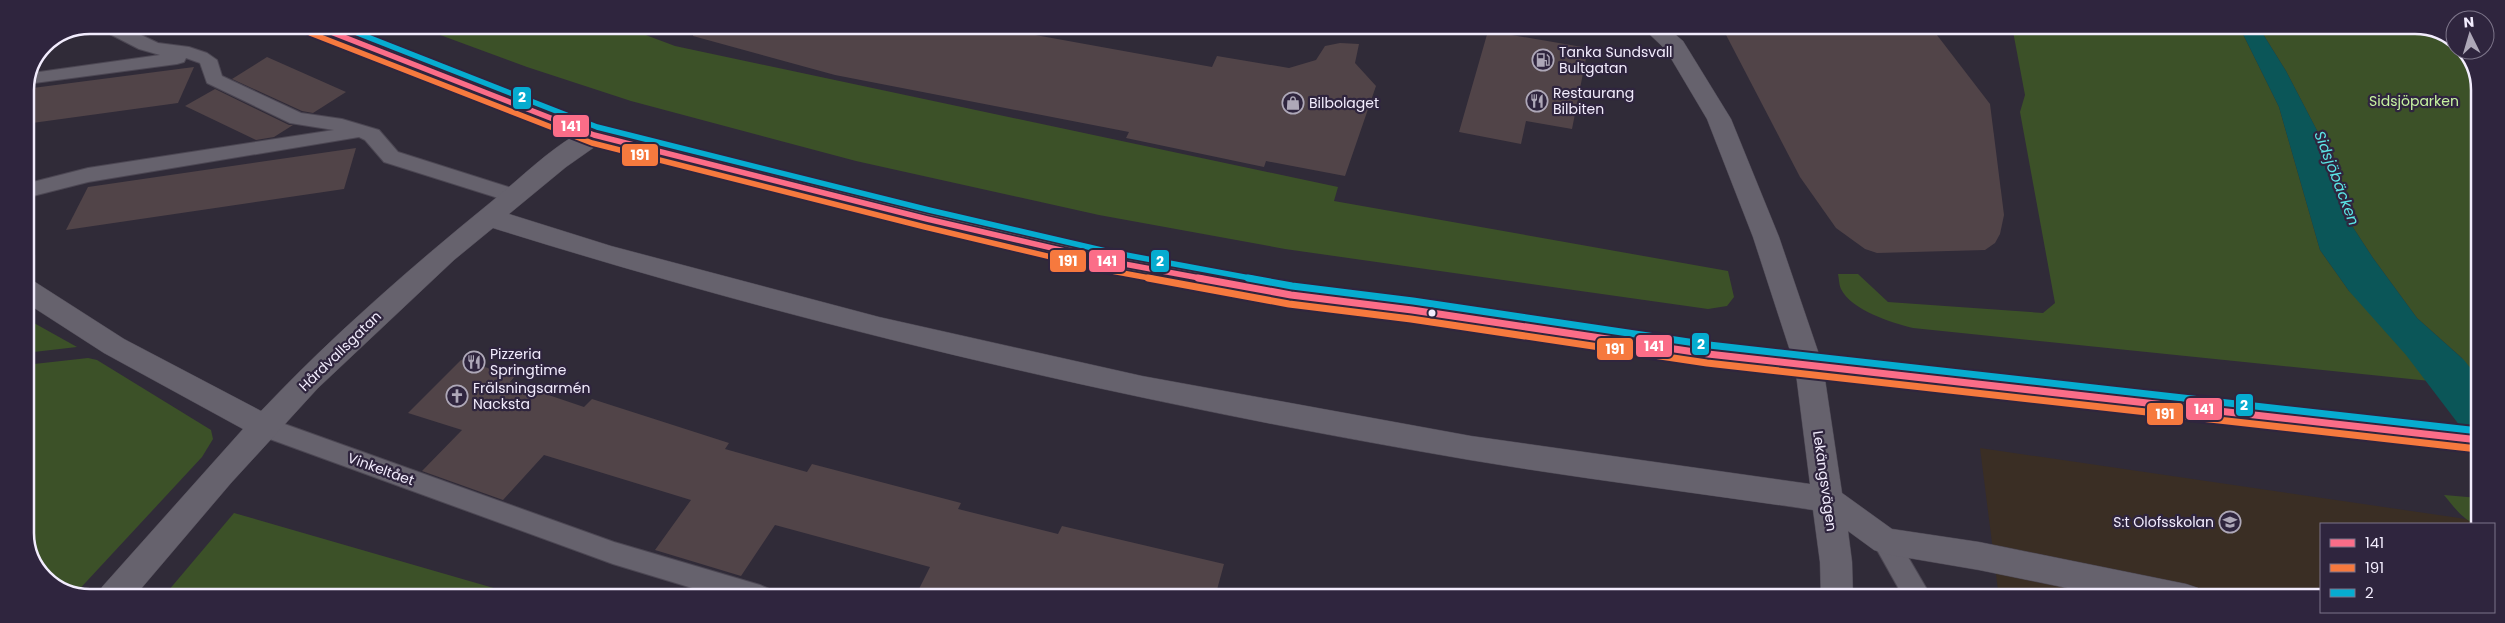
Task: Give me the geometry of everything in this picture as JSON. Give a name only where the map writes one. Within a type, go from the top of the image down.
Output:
[{"type":"highway","points":[[336,34],[594,135],[927,219],[1108,261],[1291,295],[1810,366],[2471,439]]},
{"type":"street","name":"Lekängsvägen","points":[[1661,34],[1675,46],[1719,118],[1766,237],[1810,366],[1836,562],[1837,589]]},
{"type":"street","name":"Hårdvallsgatan","points":[[121,589],[220,474],[308,380],[445,253],[514,196],[594,135]]},
{"type":"street","points":[[488,217],[607,254],[879,327],[1142,387],[1471,448],[1827,499],[1885,541],[1979,556],[2142,589]]},
{"type":"street","name":"Vinkeltået","points":[[34,295],[114,346],[265,427]]},
{"type":"lane","points":[[126,34],[158,49],[189,51],[198,55],[208,60],[214,79],[297,119],[342,126],[364,132],[372,135],[391,157],[514,196]]},
{"type":"lane","points":[[35,78],[198,55]]},
{"type":"lane","points":[[34,189],[88,175],[364,132]]},
{"type":"lane","name":"Vinkeltået","points":[[265,427],[614,553],[733,589]]},
{"type":"lane","points":[[1885,541],[1914,589]]},
{"type":"shaded area","points":[[2243,34],[2263,34],[2286,71],[2323,142],[2341,209],[2373,258],[2417,318],[2464,360],[2471,369],[2471,440],[2406,355],[2349,291],[2320,250],[2279,107]]},
{"type":"shaded area","name":"S:t Olofsskolan","points":[[1980,448],[2466,519],[2471,522],[2320,523],[2320,589],[1998,589]]},
{"type":"green space","points":[[437,34],[643,34],[675,46],[1338,187],[1334,201],[1728,271],[1734,297],[1727,306],[1708,309],[1285,249],[1099,215],[856,161],[631,101],[527,67]]},
{"type":"green space","name":"Sidsjöparken","points":[[2014,34],[2243,34],[2279,107],[2320,250],[2349,291],[2463,359],[2417,318],[2373,258],[2341,209],[2323,142],[2286,71],[2263,34],[2416,34],[2427,35],[2443,41],[2445,43],[2445,60],[2463,60],[2471,86],[2471,385],[1913,328],[1894,323],[1873,314],[1846,296],[1841,289],[1838,274],[1858,274],[1888,302],[2043,313],[2055,303],[2020,112],[2025,95]]},
{"type":"green space","points":[[34,323],[77,347],[34,352]]},
{"type":"green space","points":[[88,358],[97,360],[211,430],[213,439],[202,457],[80,588],[55,578],[43,565],[35,545],[34,364]]},
{"type":"green space","points":[[2444,495],[2471,497],[2471,522],[2464,517]]},
{"type":"green space","points":[[234,513],[497,589],[170,589]]},
{"type":"building","points":[[693,34],[1030,34],[1212,67],[1217,56],[1289,68],[1316,60],[1325,46],[1340,43],[1359,44],[1355,63],[1376,86],[1345,176],[1266,161],[1264,167],[1126,138],[1129,132],[835,75],[693,36]]},
{"type":"building","points":[[1487,34],[1506,34],[1588,48],[1572,129],[1526,121],[1521,144],[1459,132]]},
{"type":"building","points":[[1726,34],[1936,34],[1990,104],[2004,215],[2000,234],[1995,243],[1985,250],[1877,253],[1865,249],[1836,228],[1800,177]]},
{"type":"building","points":[[267,57],[346,92],[313,113],[302,111],[232,79]]},
{"type":"building","points":[[194,67],[178,103],[34,123],[34,88]]},
{"type":"building","points":[[215,89],[289,125],[293,125],[274,137],[256,140],[185,106]]},
{"type":"building","points":[[356,148],[344,189],[66,230],[88,187]]},
{"type":"building","points":[[461,360],[515,376],[510,382],[584,407],[592,399],[729,443],[725,449],[807,472],[812,464],[961,503],[958,509],[1058,534],[1062,526],[1224,564],[1217,589],[919,589],[930,567],[775,525],[741,576],[655,550],[691,500],[544,455],[503,500],[422,471],[462,430],[408,413]]},
{"type":"transit line","name":"191","points":[[313,34],[592,143],[925,227],[1106,270],[1289,304],[1411,319],[1707,363],[2471,448]]},
{"type":"transit line","name":"141","points":[[336,34],[594,135],[927,219],[1108,261],[1291,295],[1412,310],[1708,354],[2471,439]]},
{"type":"transit line","name":"2","points":[[360,34],[597,127],[929,210],[1110,252],[1292,286],[1413,301],[1709,345],[2471,430]]},
{"type":"place","name":"Tanka Sundsvall Bultgatan","points":[[1543,60]]},
{"type":"place","name":"Restaurang Bilbiten","points":[[1537,101]]},
{"type":"place","name":"Bilbolaget","points":[[1293,103]]},
{"type":"place","name":"Pizzeria Springtime","points":[[474,362]]},
{"type":"place","name":"Frälsningsarmén Nacksta","points":[[457,396]]},
{"type":"place","name":"S:t Olofsskolan","points":[[2230,522]]},
{"type":"water label","name":"Sidsjöbäcken","points":[[2337,178]]}]
